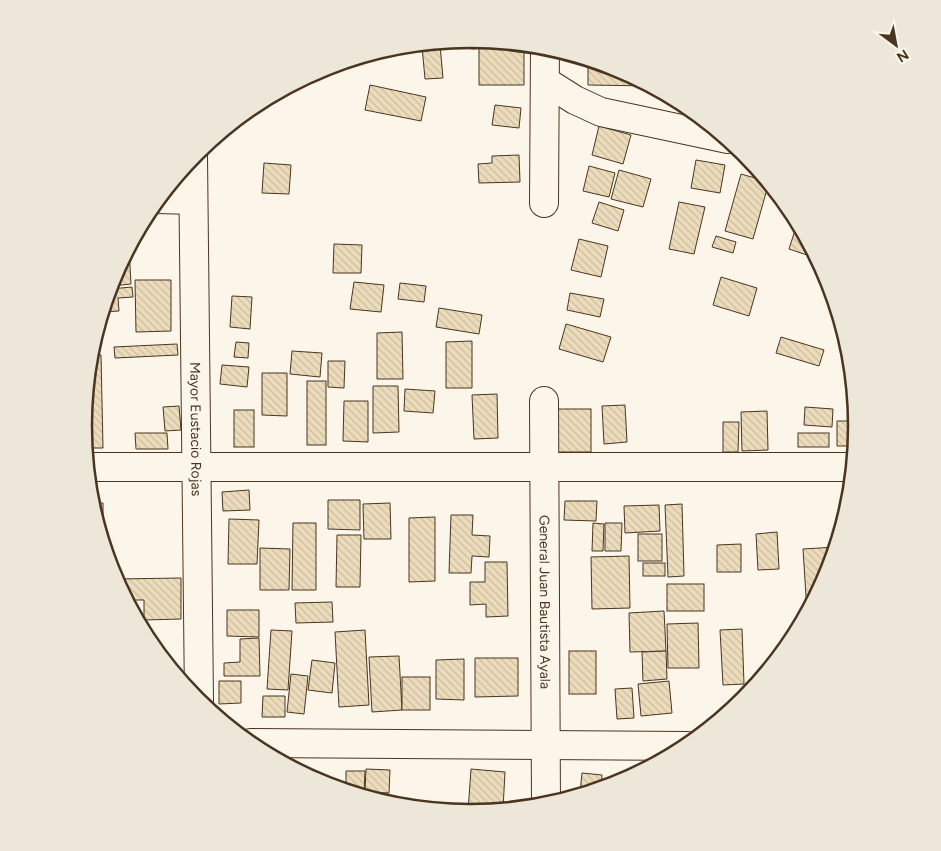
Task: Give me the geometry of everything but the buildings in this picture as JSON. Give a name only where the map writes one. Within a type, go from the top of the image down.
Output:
[{"type":"street","points":[[544,203],[545,55]]},
{"type":"street","points":[[545,81],[575,100],[601,112],[712,135]]},
{"type":"street","name":"Mayor Eustacio Rojas","points":[[193,169],[198,467],[199,689]]},
{"type":"street","points":[[168,199],[193,200]]},
{"type":"street","name":"General Juan Bautista Ayala","points":[[544,401],[546,796]]},
{"type":"street","points":[[95,467],[846,467]]},
{"type":"street","points":[[265,743],[671,746]]}]
